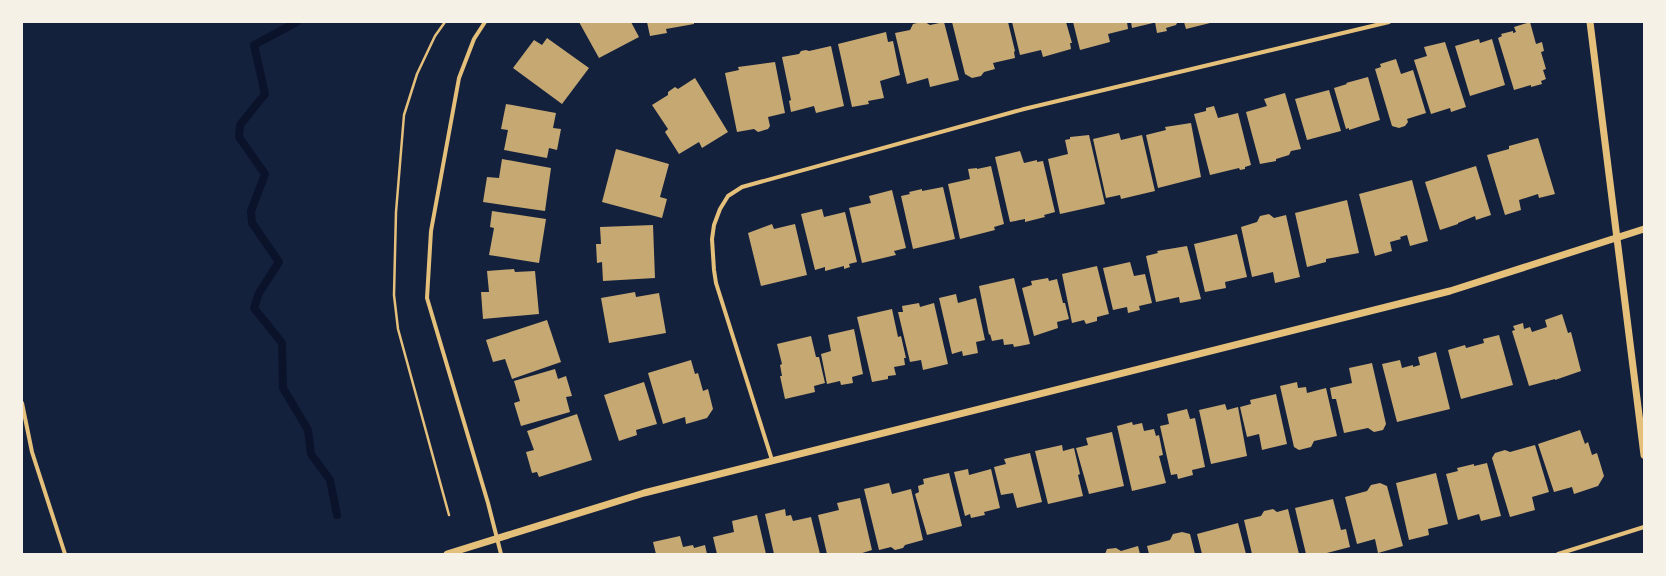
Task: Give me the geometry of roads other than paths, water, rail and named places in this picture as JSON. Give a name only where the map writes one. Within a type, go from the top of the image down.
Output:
[{"type":"street","points":[[485,22],[474,39],[459,78],[431,231],[427,298],[488,502],[501,554]]},
{"type":"street","points":[[772,460],[716,283],[712,239],[714,225],[720,209],[728,196],[742,187],[1024,110],[1388,22]]},
{"type":"street","points":[[1590,22],[1644,455]]},
{"type":"street","points":[[447,554],[644,493],[1450,291],[1644,229]]},
{"type":"street","points":[[22,403],[32,452],[65,554]]},
{"type":"street","points":[[1558,554],[1644,527]]},
{"type":"waterway","points":[[297,22],[254,45],[265,94],[240,125],[239,137],[265,174],[251,211],[252,223],[279,262],[259,293],[254,308],[282,343],[283,388],[308,430],[311,454],[330,480],[337,515]]}]
